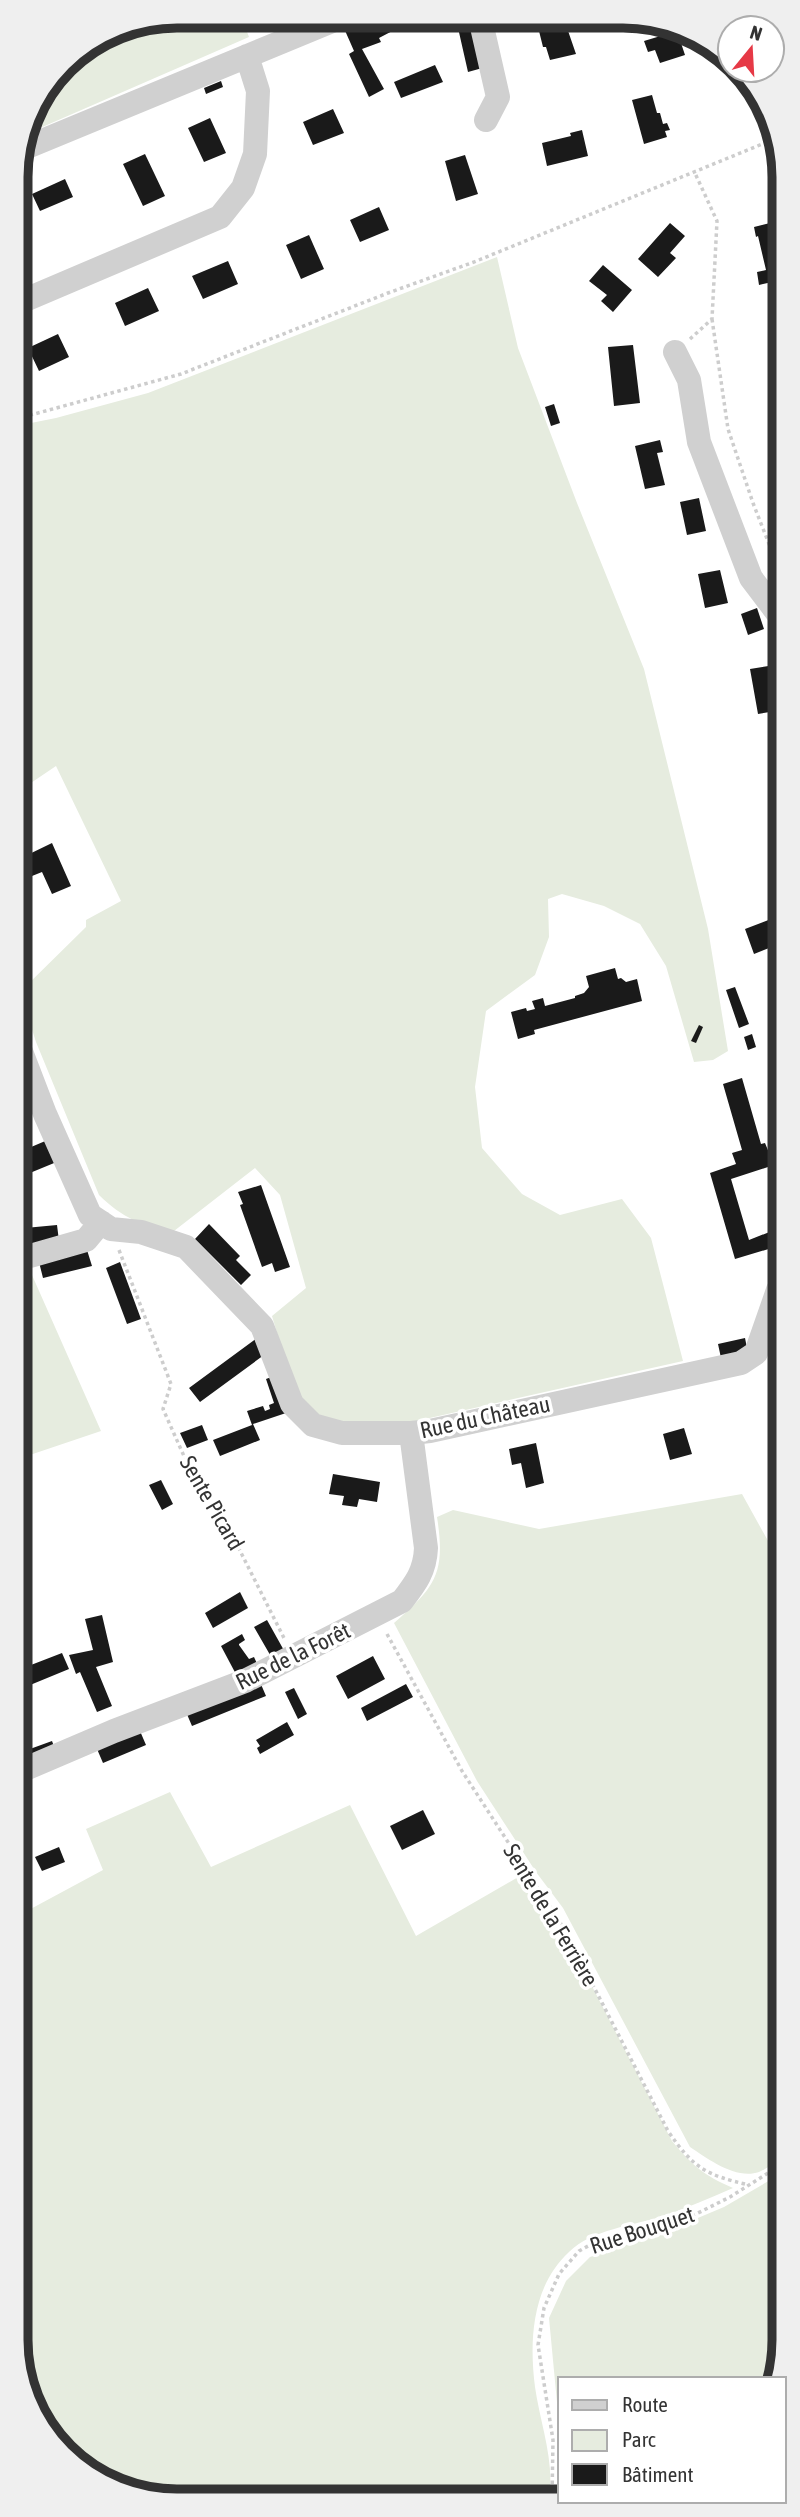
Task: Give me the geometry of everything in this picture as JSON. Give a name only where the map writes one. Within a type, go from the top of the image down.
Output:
[{"type":"street","points":[[31,145],[315,28]]},
{"type":"street","points":[[482,28],[498,97],[486,120]]},
{"type":"street","points":[[28,299],[220,217],[243,188],[255,154],[258,91],[247,56]]},
{"type":"street","points":[[675,352],[689,380],[699,442],[751,578],[772,606]]},
{"type":"street","points":[[28,1070],[90,1215],[106,1225],[86,1240],[28,1256]]},
{"type":"street","name":"Rue du Château","points":[[106,1225],[141,1232],[186,1247],[262,1326],[292,1404],[313,1425],[342,1433],[430,1431],[741,1363],[756,1353],[772,1307]]},
{"type":"street","name":"Rue de la Forêt","points":[[28,1768],[114,1731],[245,1681],[402,1601],[419,1580],[425,1564],[426,1548],[411,1433]]},
{"type":"path","points":[[28,416],[181,374],[474,262],[767,142]]},
{"type":"path","points":[[694,170],[717,221],[712,319],[728,429],[772,550]]},
{"type":"path","points":[[675,352],[712,319]]},
{"type":"path","name":"Sente Picard","points":[[106,1225],[171,1384],[163,1409],[200,1492],[220,1511],[294,1656]]},
{"type":"path","name":"Sente de la Ferrière","points":[[377,1614],[462,1771],[564,1927],[668,2131],[684,2154],[704,2171],[749,2185]]},
{"type":"path","name":"Rue Bouquet","points":[[552,2489],[554,2441],[538,2344],[544,2308],[559,2274],[579,2250],[601,2239],[696,2214],[772,2171]]},
{"type":"green space","points":[[167,28],[246,28],[249,37],[36,130],[48,102],[59,86],[94,53],[120,39]]},
{"type":"green space","points":[[497,257],[518,348],[644,669],[708,929],[728,1051],[713,1060],[694,1062],[666,966],[640,924],[604,906],[562,894],[548,899],[549,937],[535,975],[486,1011],[475,1087],[482,1148],[522,1194],[560,1215],[622,1199],[651,1238],[683,1361],[394,1426],[335,1424],[310,1415],[291,1380],[272,1316],[306,1288],[280,1195],[255,1168],[174,1231],[142,1223],[125,1215],[99,1195],[28,1017],[28,984],[86,927],[86,920],[121,901],[56,766],[28,785],[28,424],[148,393]]},
{"type":"green space","points":[[28,1266],[101,1431],[28,1456]]},
{"type":"green space","points":[[742,1494],[772,1548],[772,2165],[762,2171],[750,2174],[732,2171],[690,2147],[563,1908],[536,1872],[477,1781],[394,1623],[428,1589],[434,1578],[440,1553],[437,1517],[453,1510],[539,1529]]},
{"type":"green space","points":[[170,1792],[211,1867],[350,1805],[416,1936],[520,1876],[528,1883],[579,1961],[672,2141],[699,2169],[733,2188],[672,2213],[589,2238],[569,2252],[547,2281],[540,2297],[533,2333],[533,2369],[549,2456],[550,2489],[167,2489],[129,2481],[111,2474],[86,2458],[59,2431],[39,2397],[29,2360],[28,1910],[103,1870],[86,1829]]},
{"type":"green space","points":[[772,2179],[772,2350],[767,2377],[558,2377],[558,2413],[549,2318],[566,2281],[590,2257],[662,2233],[724,2207]]},
{"type":"building","points":[[344,28],[398,28],[379,38],[381,42],[362,49],[384,89],[369,97],[349,54],[354,51]]},
{"type":"building","points":[[458,28],[476,28],[486,67],[468,72]]},
{"type":"building","points":[[567,28],[576,54],[550,60],[546,47],[543,47],[539,31]]},
{"type":"building","points":[[665,35],[671,36],[680,39],[685,55],[660,63],[655,50],[648,52],[644,41]]},
{"type":"building","points":[[435,65],[443,82],[401,98],[394,82]]},
{"type":"building","points":[[221,81],[223,87],[206,94],[204,88]]},
{"type":"building","points":[[652,95],[657,113],[660,113],[663,124],[667,123],[670,130],[665,131],[667,137],[644,144],[632,100]]},
{"type":"building","points":[[333,109],[344,133],[313,145],[303,122]]},
{"type":"building","points":[[210,118],[226,153],[204,162],[188,128]]},
{"type":"building","points":[[582,130],[588,156],[547,166],[542,143],[571,136],[570,133]]},
{"type":"building","points":[[145,154],[165,196],[143,206],[123,164]]},
{"type":"building","points":[[465,155],[478,194],[456,201],[445,161]]},
{"type":"building","points":[[65,179],[73,197],[40,211],[32,194]]},
{"type":"building","points":[[379,207],[389,230],[360,242],[350,220]]},
{"type":"building","points":[[772,222],[772,282],[759,285],[757,272],[766,270],[754,227]]},
{"type":"building","points":[[670,223],[685,236],[670,253],[676,258],[658,277],[638,259]]},
{"type":"building","points":[[309,235],[324,269],[301,279],[286,245]]},
{"type":"building","points":[[228,261],[238,284],[203,299],[192,276]]},
{"type":"building","points":[[603,265],[632,290],[613,312],[601,301],[607,295],[589,281]]},
{"type":"building","points":[[148,288],[159,311],[125,326],[115,303]]},
{"type":"building","points":[[58,334],[69,357],[39,371],[28,348]]},
{"type":"building","points":[[633,345],[640,403],[614,406],[608,347]]},
{"type":"building","points":[[554,404],[560,423],[551,426],[545,407]]},
{"type":"building","points":[[660,440],[663,452],[657,453],[665,485],[645,489],[635,446]]},
{"type":"building","points":[[699,498],[706,531],[687,535],[680,502]]},
{"type":"building","points":[[720,570],[728,603],[705,608],[698,574]]},
{"type":"building","points":[[757,608],[764,629],[748,635],[741,614]]},
{"type":"building","points":[[772,665],[772,712],[758,714],[750,669]]},
{"type":"building","points":[[52,843],[71,886],[52,894],[42,872],[28,878],[28,855]]},
{"type":"building","points":[[772,919],[772,947],[754,954],[745,929]]},
{"type":"building","points":[[615,968],[618,979],[626,982],[637,979],[642,1001],[534,1030],[535,1034],[518,1039],[511,1012],[526,1008],[527,1011],[535,1009],[532,1001],[543,998],[545,1006],[575,998],[589,987],[586,976]]},
{"type":"building","points":[[735,987],[749,1024],[739,1028],[726,990]]},
{"type":"building","points":[[699,1025],[703,1027],[696,1043],[691,1041]]},
{"type":"building","points":[[752,1034],[756,1047],[748,1050],[744,1037]]},
{"type":"building","points":[[742,1078],[761,1144],[765,1143],[772,1160],[772,1166],[731,1179],[749,1240],[772,1231],[772,1248],[735,1259],[710,1173],[736,1164],[732,1153],[742,1150],[723,1084]]},
{"type":"building","points":[[50,1139],[59,1161],[28,1174],[28,1148]]},
{"type":"building","points":[[261,1185],[290,1267],[275,1272],[272,1263],[262,1267],[240,1205],[243,1204],[238,1192]]},
{"type":"building","points":[[209,1224],[240,1256],[236,1260],[251,1275],[241,1285],[195,1239]]},
{"type":"building","points":[[57,1225],[59,1241],[28,1246],[28,1228]]},
{"type":"building","points":[[87,1250],[92,1266],[43,1278],[39,1262]]},
{"type":"building","points":[[120,1262],[141,1319],[127,1324],[106,1268]]},
{"type":"building","points":[[257,1338],[264,1355],[200,1402],[189,1388]]},
{"type":"building","points":[[745,1338],[748,1353],[721,1358],[718,1344]]},
{"type":"building","points":[[274,1376],[286,1413],[253,1424],[260,1440],[220,1456],[213,1440],[252,1425],[247,1411],[263,1406],[265,1411],[270,1409],[269,1405],[274,1403],[266,1379]]},
{"type":"building","points":[[202,1425],[208,1440],[187,1448],[180,1433]]},
{"type":"building","points":[[684,1428],[692,1454],[670,1460],[663,1434]]},
{"type":"building","points":[[536,1443],[544,1483],[526,1488],[521,1463],[512,1465],[509,1449]]},
{"type":"building","points":[[333,1474],[380,1482],[377,1502],[359,1499],[357,1507],[342,1505],[344,1496],[329,1494]]},
{"type":"building","points":[[161,1480],[173,1504],[162,1510],[149,1485]]},
{"type":"building","points":[[240,1592],[248,1608],[213,1628],[205,1613]]},
{"type":"building","points":[[102,1615],[113,1662],[96,1667],[112,1706],[97,1712],[80,1672],[76,1674],[69,1655],[93,1650],[85,1619]]},
{"type":"building","points":[[267,1620],[286,1654],[273,1660],[254,1627]]},
{"type":"building","points":[[242,1634],[245,1640],[239,1645],[249,1659],[254,1657],[259,1668],[238,1678],[221,1646]]},
{"type":"building","points":[[62,1653],[69,1669],[28,1686],[28,1666]]},
{"type":"building","points":[[373,1656],[385,1679],[348,1699],[336,1676]]},
{"type":"building","points":[[260,1682],[266,1696],[192,1726],[186,1712]]},
{"type":"building","points":[[406,1684],[413,1697],[367,1721],[361,1708]]},
{"type":"building","points":[[294,1688],[307,1714],[298,1719],[285,1692]]},
{"type":"building","points":[[287,1722],[294,1735],[260,1754],[257,1748],[260,1746],[256,1740]]},
{"type":"building","points":[[140,1731],[146,1745],[103,1763],[97,1749]]},
{"type":"building","points":[[52,1741],[55,1749],[34,1758],[30,1749]]},
{"type":"building","points":[[423,1810],[435,1834],[402,1850],[390,1826]]},
{"type":"building","points":[[59,1847],[65,1862],[42,1871],[35,1857]]}]
